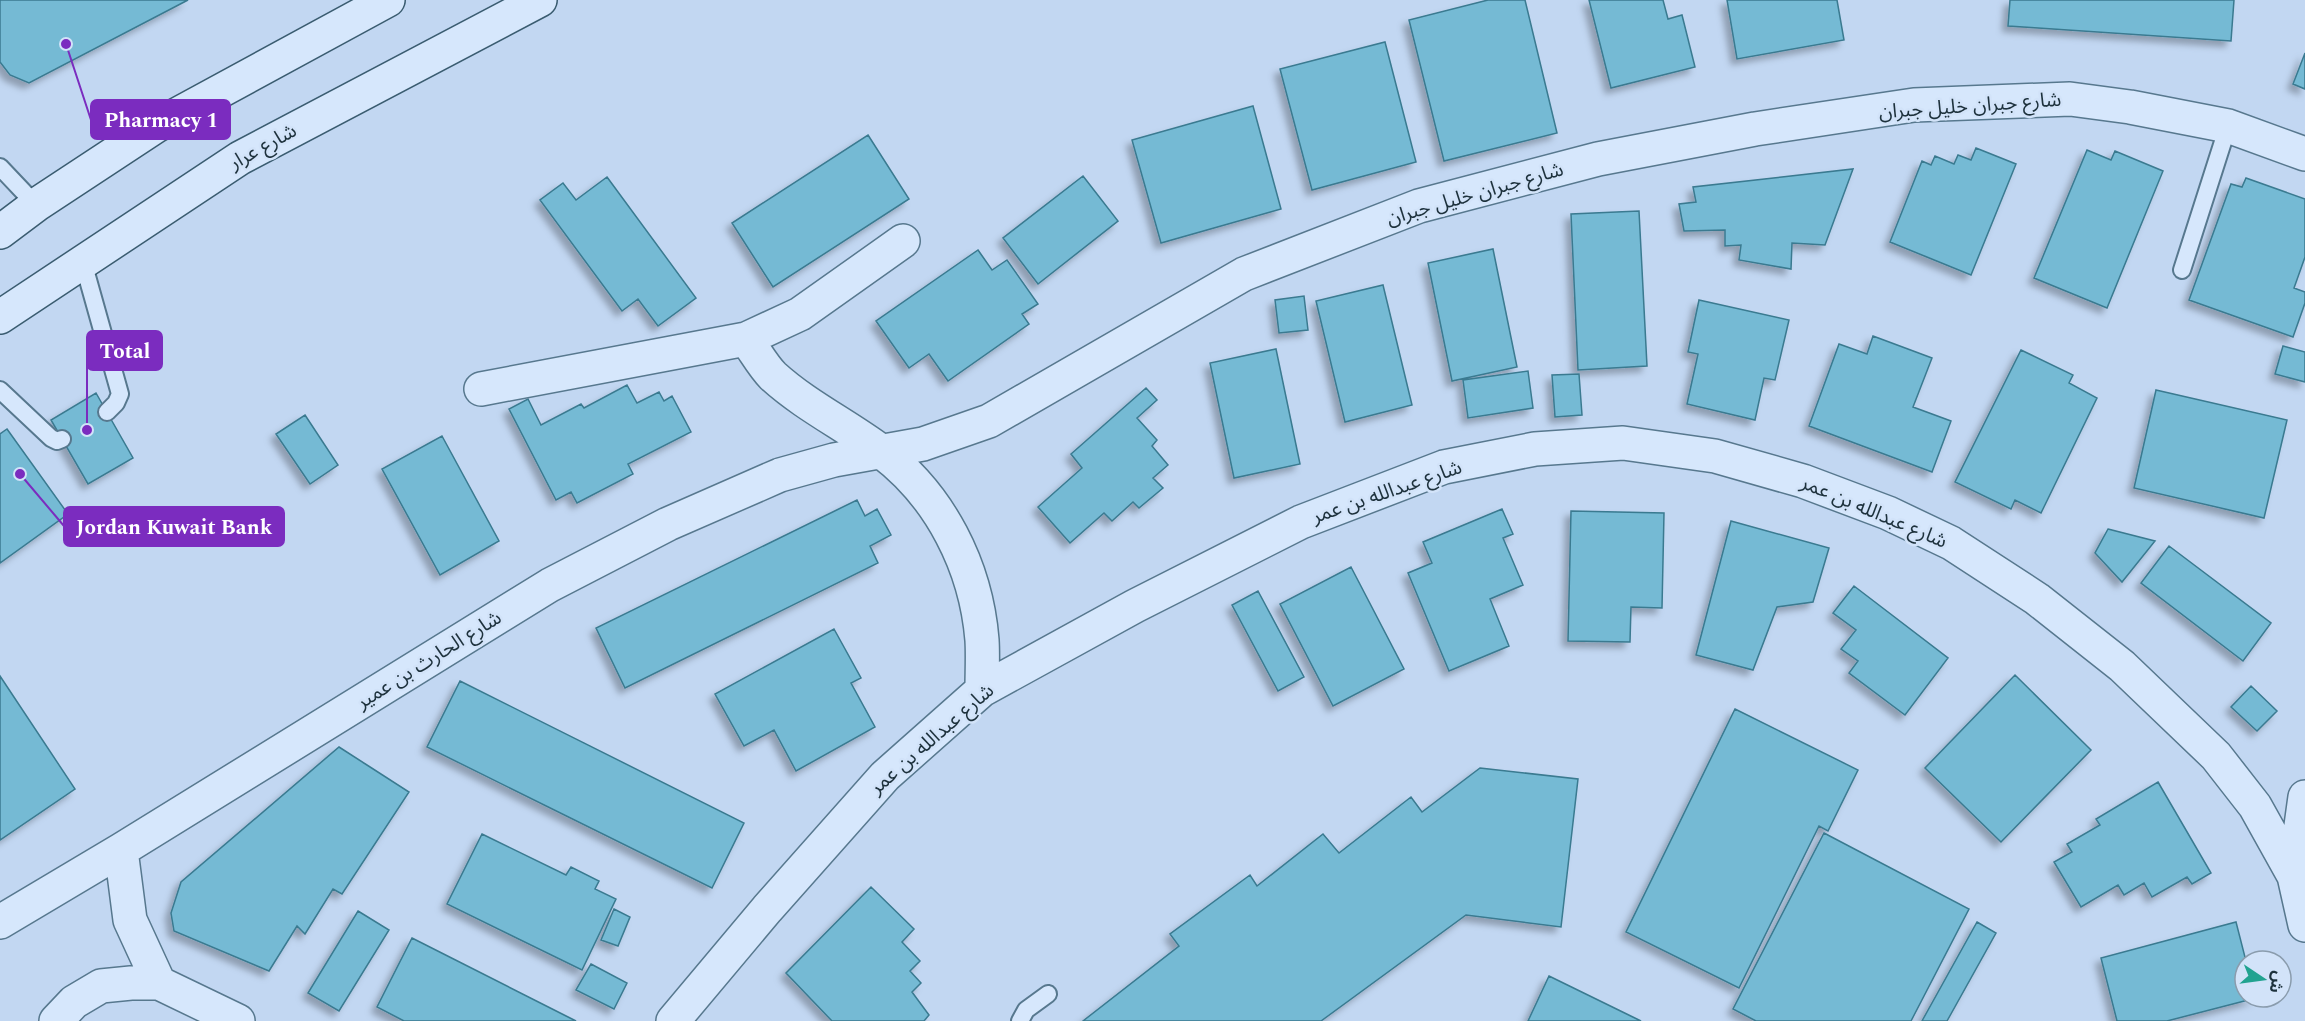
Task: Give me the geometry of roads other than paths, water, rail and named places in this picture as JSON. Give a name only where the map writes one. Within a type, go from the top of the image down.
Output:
[{"type":"street","points":[[0,232],[156,126],[387,0]]},
{"type":"street","name":"شارع عرار","points":[[0,317],[240,158],[540,0]]},
{"type":"street","name":"شارع جبران خليل جبران","points":[[882,453],[923,444],[989,421],[1244,274],[1419,206],[1598,159],[1755,129],[1914,105],[2070,99],[2140,109],[2228,126],[2305,154]]},
{"type":"street","points":[[481,389],[746,339],[800,314],[903,241]]},
{"type":"street","points":[[746,339],[771,374],[802,400],[882,453],[930,499],[958,546],[974,599],[982,639],[982,690]]},
{"type":"street","name":"شارع عبدالله بن عمر","points":[[673,1021],[767,909],[885,776],[982,690],[1136,606],[1301,522],[1444,467],[1535,449],[1623,443],[1715,456],[1803,481],[1888,513],[1951,543],[2037,599],[2122,666],[2216,756],[2255,806],[2294,876],[2305,925]]},
{"type":"street","name":"شارع الحارث بن عمير","points":[[0,922],[560,580],[668,524],[780,475],[834,460],[882,453]]},
{"type":"street","points":[[2294,876],[2305,797]]},
{"type":"street","points":[[121,850],[130,920],[159,983]]},
{"type":"street","points":[[56,1021],[74,1002],[101,986],[131,983],[159,983],[238,1021]]},
{"type":"lane","points":[[2182,270],[2228,126]]},
{"type":"lane","points":[[0,167],[36,206]]},
{"type":"lane","points":[[83,261],[120,394],[116,403],[107,412]]},
{"type":"lane","points":[[0,390],[51,438],[57,441],[62,439]]},
{"type":"lane","points":[[1020,1021],[1026,1010],[1048,994]]},
{"type":"place","name":"Pharmacy 1","points":[[66,44]]},
{"type":"place","name":"Total","points":[[87,430]]},
{"type":"place","name":"Jordan Kuwait Bank","points":[[20,474]]}]
